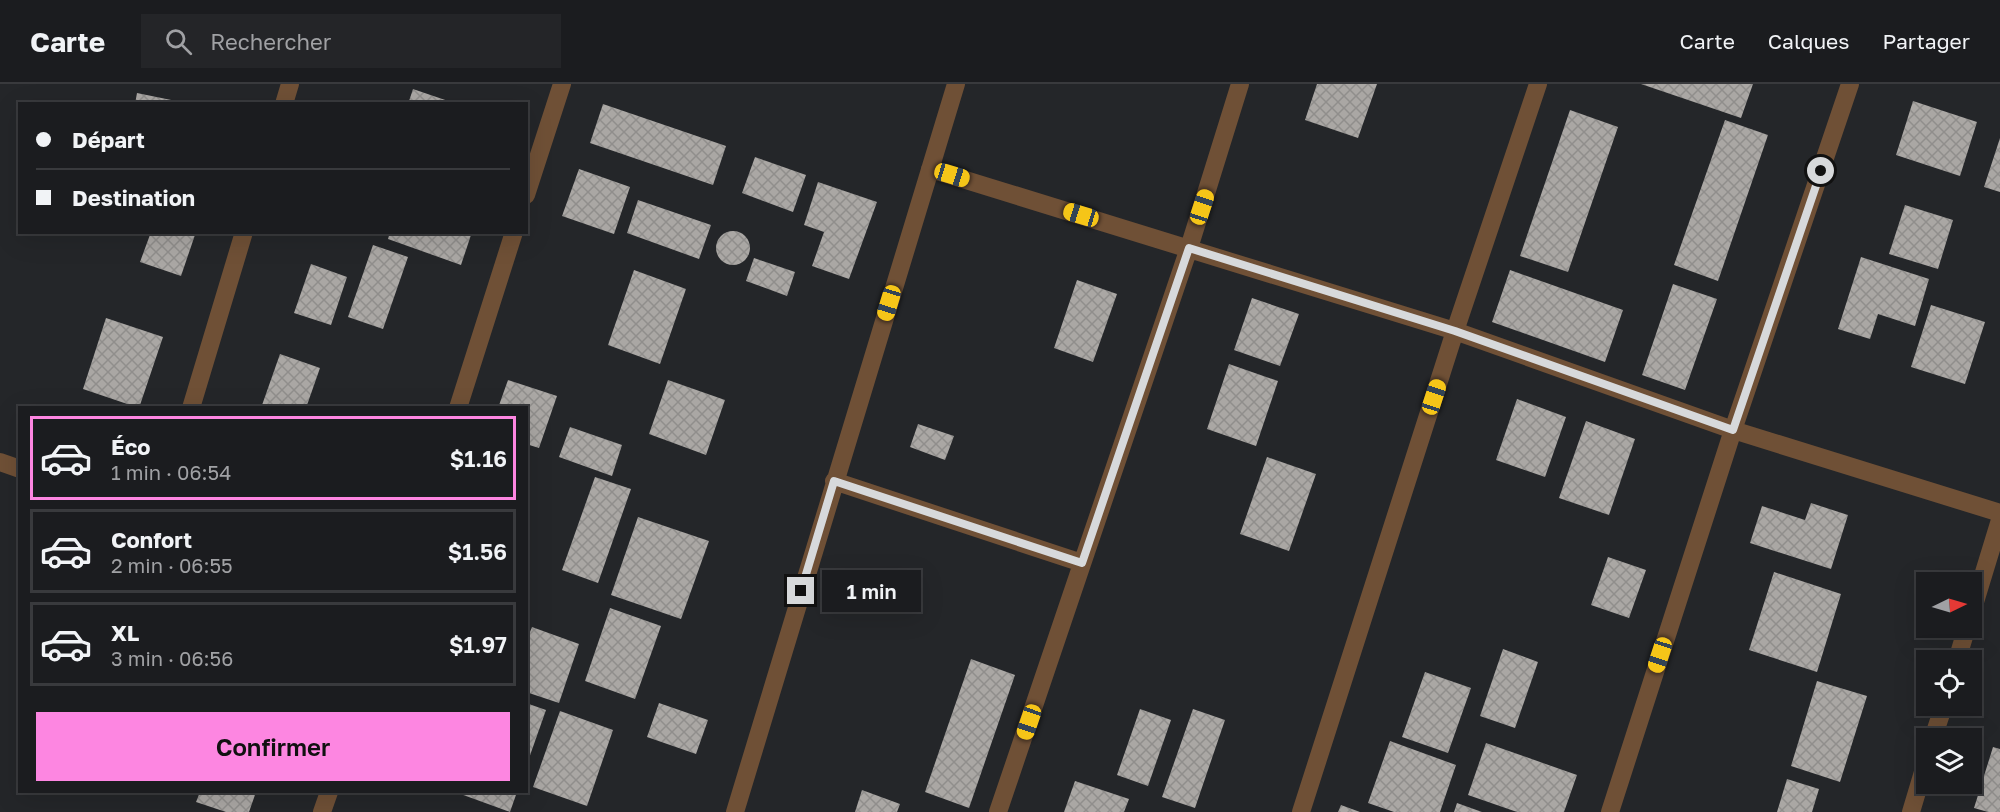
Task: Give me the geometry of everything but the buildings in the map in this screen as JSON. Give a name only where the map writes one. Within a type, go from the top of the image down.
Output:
[{"type":"street","points":[[285,102],[290,84]]},
{"type":"street","points":[[528,189],[562,84]]},
{"type":"street","points":[[735,812],[956,84]]},
{"type":"street","points":[[998,812],[1189,248],[1240,84]]},
{"type":"street","points":[[1301,812],[1455,331],[1538,84]]},
{"type":"street","points":[[1610,812],[1733,430],[1850,84]]},
{"type":"street","points":[[930,169],[1455,331],[1733,430],[2000,513]]},
{"type":"street","points":[[191,406],[243,234]]},
{"type":"street","points":[[459,406],[513,234]]},
{"type":"street","points":[[0,462],[18,468]]},
{"type":"street","points":[[834,481],[1082,563]]},
{"type":"street","points":[[1982,579],[2000,520]]},
{"type":"street","points":[[322,812],[329,793]]},
{"type":"street","points":[[1911,812],[1916,794]]},
{"type":"route","points":[[801,591],[834,481],[1082,563],[1189,248],[1455,331],[1733,430],[1821,171]]}]
